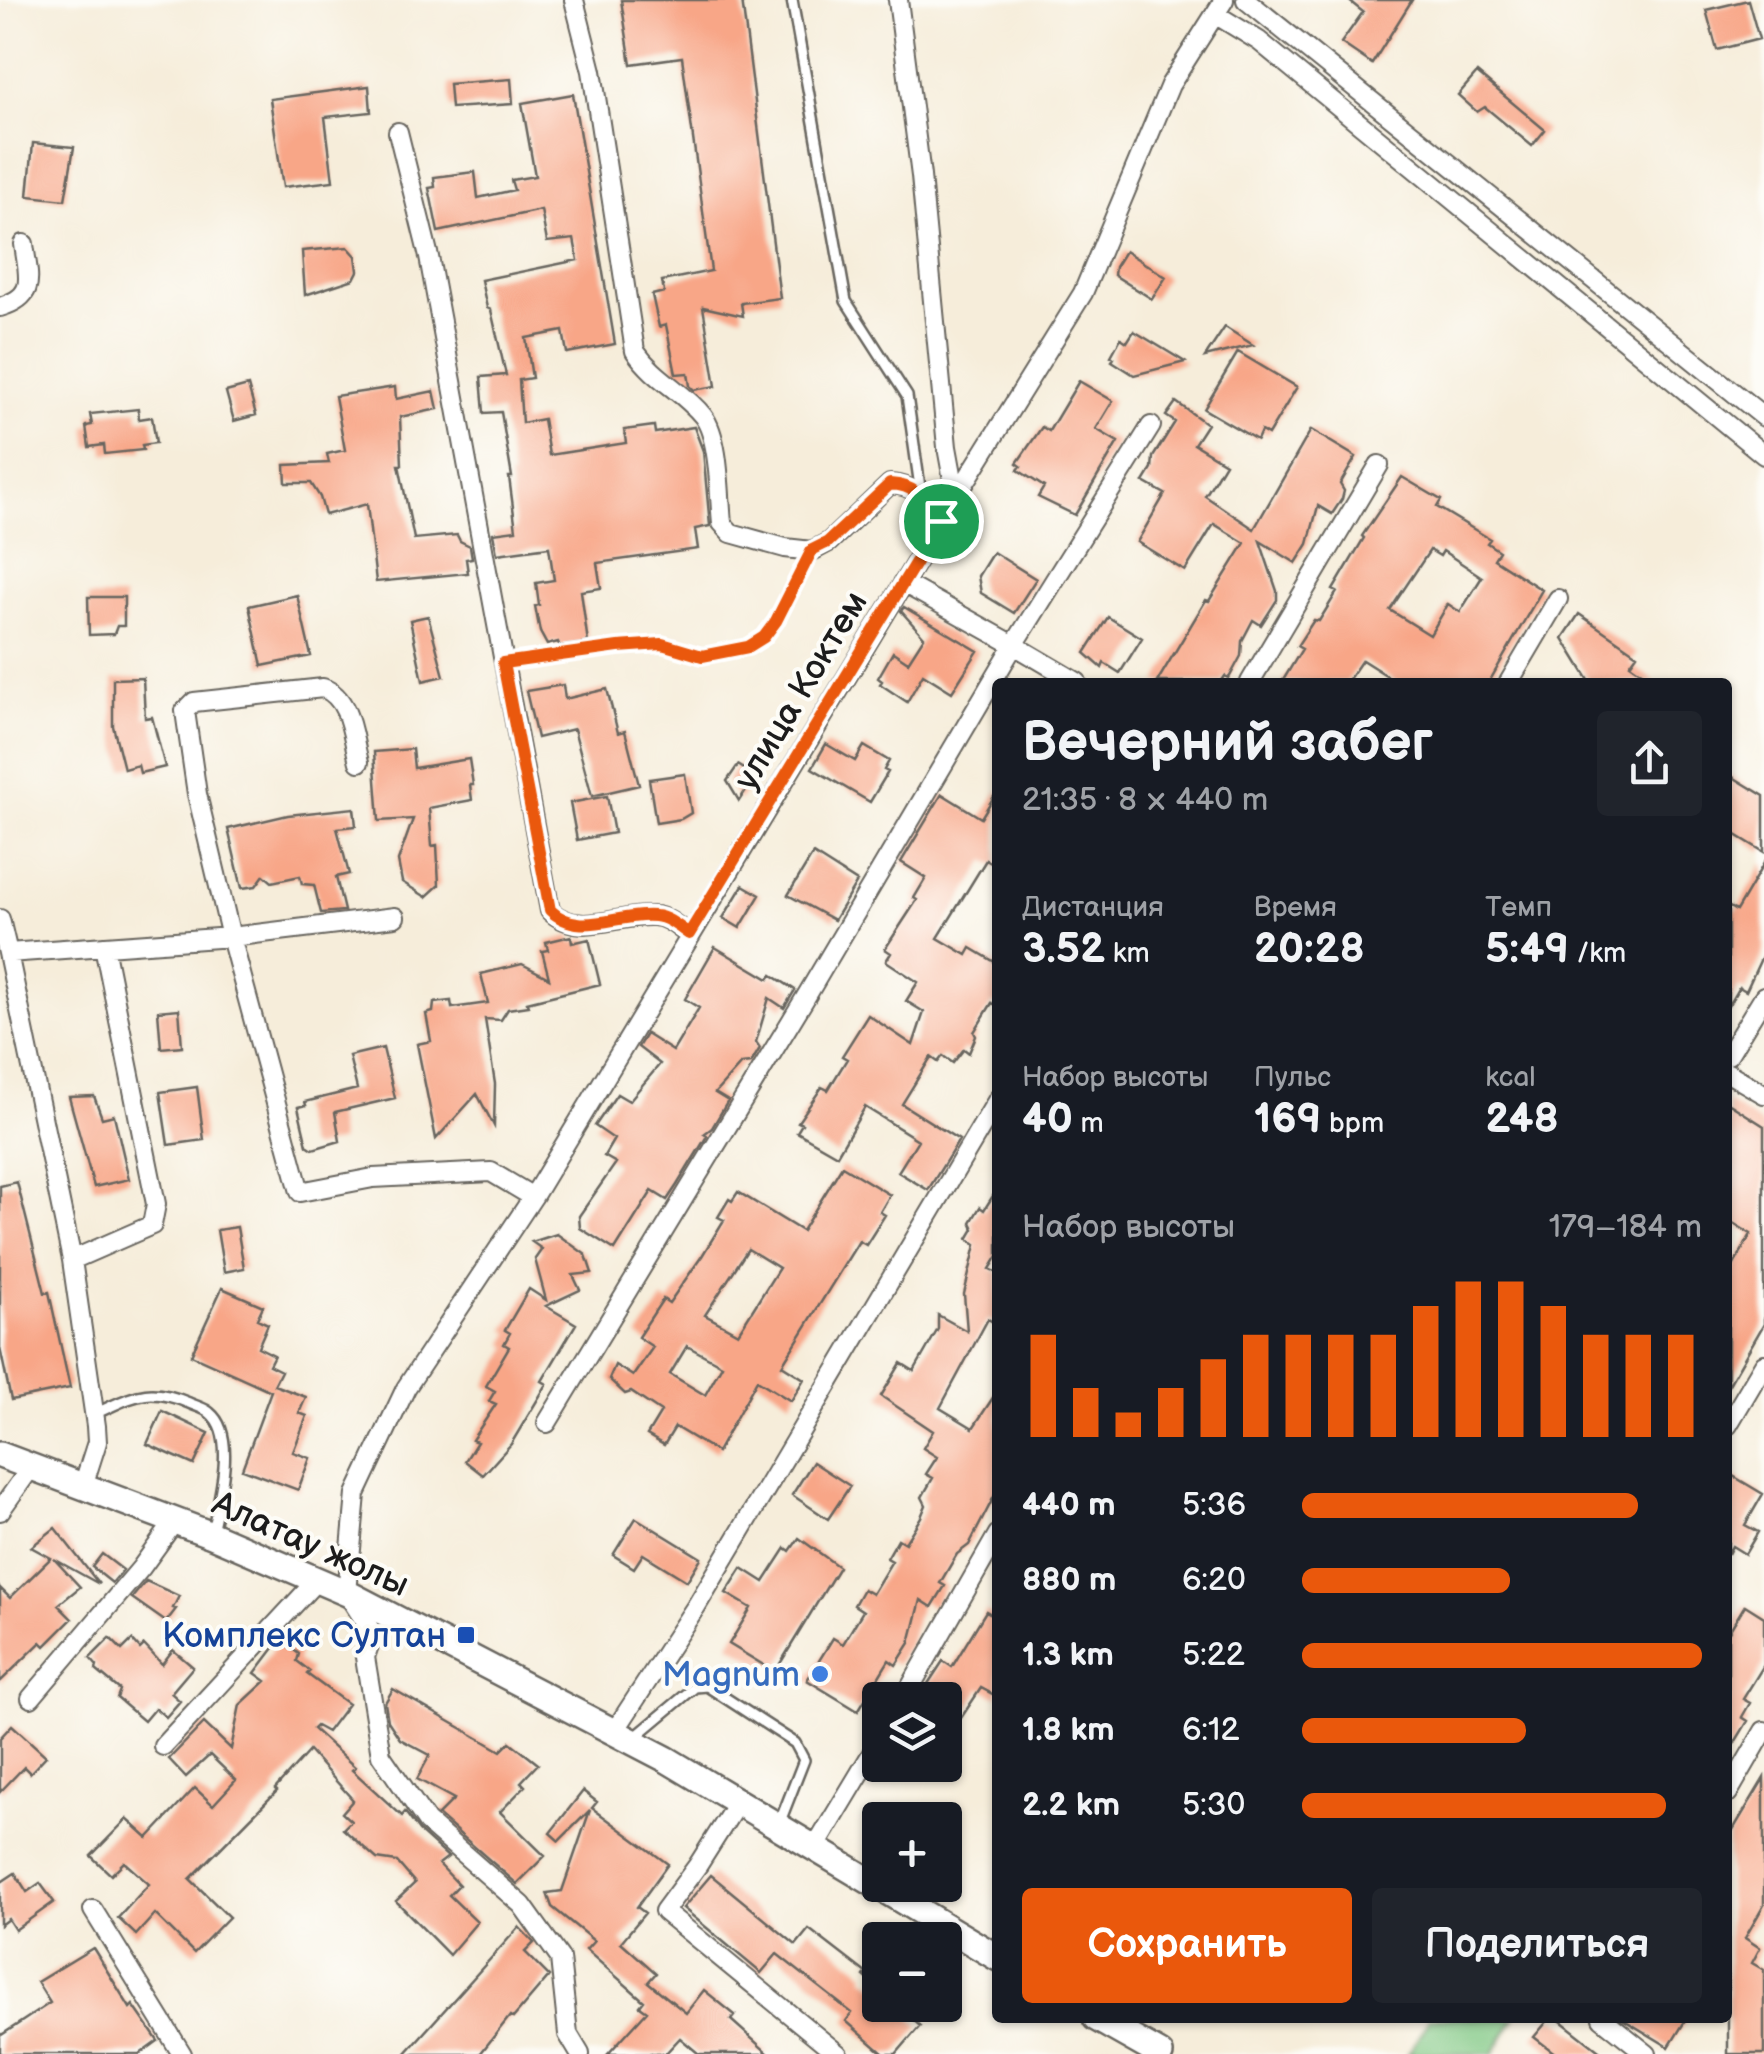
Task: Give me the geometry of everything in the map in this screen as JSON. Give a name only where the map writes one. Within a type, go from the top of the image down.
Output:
[{"type":"main road","name":"Алатау жолы","points":[[0,1455],[212,1535],[347,1593],[622,1736],[992,1954]]},
{"type":"main road","points":[[1105,2023],[1160,2054]]},
{"type":"street","points":[[574,0],[592,71],[635,351],[649,371],[702,414],[712,432],[722,523],[731,532],[785,548],[812,550],[828,542],[890,484],[905,484],[921,494],[941,521]]},
{"type":"street","points":[[898,0],[921,176],[947,447],[956,496]]},
{"type":"street","points":[[1246,0],[1764,417]]},
{"type":"street","points":[[1219,7],[1764,455]]},
{"type":"street","name":"улица Коктем","points":[[347,1593],[356,1494],[406,1388],[533,1197],[689,934],[1083,293],[1170,85],[1219,7]]},
{"type":"street","points":[[398,132],[430,258],[550,910],[561,921],[575,925],[654,916],[668,919],[689,934]]},
{"type":"street","points":[[0,307],[22,298],[29,286],[24,244]]},
{"type":"street","points":[[995,678],[1151,426]]},
{"type":"street","points":[[1252,678],[1380,465]]},
{"type":"street","points":[[903,583],[1070,678]]},
{"type":"street","points":[[1511,678],[1558,600]]},
{"type":"street","points":[[547,1423],[992,683]]},
{"type":"street","points":[[359,762],[343,703],[335,692],[323,688],[189,704],[184,720],[230,936],[300,1192],[372,1178],[491,1172],[533,1197]]},
{"type":"street","points":[[8,953],[230,936],[395,917]]},
{"type":"street","points":[[0,918],[72,1260],[97,1442],[83,1486]]},
{"type":"street","points":[[72,1260],[152,1225],[156,1204],[104,946]]},
{"type":"street","points":[[1732,1049],[1764,996]]},
{"type":"street","points":[[1732,1074],[1764,1094]]},
{"type":"street","points":[[622,1736],[992,1108]]},
{"type":"street","points":[[1732,1418],[1764,1364]]},
{"type":"street","points":[[0,1511],[32,1466]]},
{"type":"street","points":[[31,1698],[141,1568],[175,1521]]},
{"type":"street","points":[[912,1682],[992,1544]]},
{"type":"street","points":[[163,1746],[317,1580]]},
{"type":"street","points":[[347,1593],[374,1634],[365,1657],[381,1755],[427,1822],[522,1906],[560,1958],[568,2034],[580,2054]]},
{"type":"street","points":[[1732,1786],[1764,1731]]},
{"type":"street","points":[[814,1848],[862,1769]]},
{"type":"street","points":[[738,1802],[664,1911],[838,2054]]},
{"type":"street","points":[[93,1910],[182,2054]]},
{"type":"street","points":[[1608,2023],[1648,2054]]},
{"type":"lane","points":[[792,0],[846,301],[907,396],[921,494]]},
{"type":"lane","points":[[503,663],[662,644],[702,656],[748,647],[764,637],[776,621],[812,550]]},
{"type":"lane","points":[[93,1414],[147,1392],[212,1413],[224,1436],[225,1466],[212,1535]]},
{"type":"lane","points":[[622,1736],[694,1687],[706,1686],[795,1743],[801,1751],[804,1760],[778,1826]]},
{"type":"green space","points":[[1427,2023],[1512,2023],[1493,2054],[1408,2054]]},
{"type":"building","points":[[621,0],[742,0],[780,298],[741,303],[743,316],[703,307],[716,386],[694,390],[688,373],[676,374],[666,325],[659,327],[652,295],[664,292],[662,281],[711,271],[682,57],[631,64]]},
{"type":"building","points":[[1348,0],[1412,0],[1372,64],[1341,43],[1363,12]]},
{"type":"building","points":[[1748,0],[1759,39],[1717,50],[1706,10]]},
{"type":"building","points":[[1477,73],[1545,130],[1532,146],[1485,107],[1477,112],[1458,95]]},
{"type":"building","points":[[511,79],[513,104],[451,108],[449,84]]},
{"type":"building","points":[[369,86],[371,112],[325,117],[333,181],[283,187],[270,99]]},
{"type":"building","points":[[573,94],[615,344],[567,353],[563,331],[526,338],[532,378],[519,380],[522,423],[543,419],[549,455],[626,443],[624,430],[654,426],[655,433],[694,427],[703,451],[710,526],[695,529],[698,549],[597,563],[601,588],[581,591],[588,643],[560,647],[558,642],[547,645],[535,606],[539,605],[536,583],[554,580],[549,547],[497,554],[493,533],[516,530],[501,412],[484,413],[481,377],[506,375],[481,280],[578,260],[574,239],[547,242],[541,210],[438,232],[429,188],[435,187],[434,177],[475,172],[478,198],[514,190],[511,180],[535,176],[522,103]]},
{"type":"building","points":[[33,143],[74,147],[65,200],[28,196]]},
{"type":"building","points":[[348,247],[356,256],[358,271],[354,279],[305,295],[302,251]]},
{"type":"building","points":[[1125,251],[1166,277],[1152,299],[1114,275]]},
{"type":"building","points":[[1225,327],[1253,345],[1205,357]]},
{"type":"building","points":[[1134,331],[1185,362],[1134,375],[1112,361],[1111,356],[1121,338],[1127,342]]},
{"type":"building","points":[[1238,352],[1297,387],[1268,435],[1261,431],[1257,440],[1204,409]]},
{"type":"building","points":[[1079,381],[1113,401],[1096,429],[1118,442],[1075,515],[1038,497],[1044,487],[1018,470],[1021,466],[1017,463],[1042,427],[1049,431]]},
{"type":"building","points":[[248,386],[256,415],[234,421],[226,392]]},
{"type":"building","points":[[395,387],[396,399],[434,391],[438,409],[400,417],[399,465],[414,539],[457,535],[470,546],[472,558],[466,559],[468,573],[376,582],[367,504],[325,515],[311,483],[286,483],[285,465],[329,463],[327,454],[345,450],[335,396]]},
{"type":"building","points":[[1176,402],[1207,424],[1194,444],[1225,463],[1205,496],[1254,529],[1311,430],[1356,457],[1340,484],[1344,491],[1342,499],[1332,514],[1318,506],[1308,544],[1296,563],[1260,541],[1277,600],[1261,625],[1253,620],[1229,678],[1159,678],[1245,543],[1214,524],[1185,571],[1137,542],[1165,494],[1144,482],[1152,469],[1153,457],[1175,422],[1166,416]]},
{"type":"building","points":[[138,409],[139,419],[152,417],[156,443],[142,445],[143,450],[105,454],[104,445],[89,447],[86,426],[92,425],[90,414]]},
{"type":"building","points":[[1402,477],[1441,500],[1437,507],[1490,539],[1487,543],[1499,551],[1494,559],[1542,590],[1491,678],[1391,678],[1362,660],[1350,678],[1284,678],[1302,649],[1297,646],[1337,592],[1333,590]],"holes":[[[1430,550],[1440,556],[1443,551],[1482,577],[1460,612],[1448,604],[1430,635],[1390,610]]]},
{"type":"building","points":[[993,552],[1036,579],[1014,613],[981,593],[978,576]]},
{"type":"building","points":[[297,595],[311,656],[262,666],[249,606]]},
{"type":"building","points":[[88,597],[124,597],[124,626],[117,626],[114,634],[89,635]]},
{"type":"building","points":[[904,607],[978,651],[952,692],[923,674],[907,702],[880,684],[878,678],[893,652],[908,662],[924,637],[901,611]]},
{"type":"building","points":[[1579,614],[1637,654],[1630,664],[1650,678],[1588,678],[1563,638]]},
{"type":"building","points":[[428,616],[444,676],[423,681],[410,620]]},
{"type":"building","points":[[1108,617],[1142,638],[1120,673],[1104,663],[1102,668],[1085,653]]},
{"type":"building","points":[[143,678],[145,718],[152,717],[165,767],[140,773],[138,765],[124,769],[113,726],[113,679]]},
{"type":"building","points":[[563,685],[565,699],[607,689],[618,733],[625,731],[639,785],[592,796],[574,729],[537,738],[526,691]]},
{"type":"building","points":[[826,744],[855,761],[864,746],[889,761],[884,770],[888,772],[870,802],[812,768]]},
{"type":"building","points":[[412,749],[414,768],[469,759],[473,785],[472,800],[429,808],[432,846],[437,845],[439,885],[426,897],[402,882],[398,861],[413,819],[379,821],[374,752]]},
{"type":"building","points":[[738,765],[755,776],[739,801],[727,781]]},
{"type":"building","points":[[685,774],[691,813],[681,819],[656,823],[649,779]]},
{"type":"building","points":[[1732,776],[1764,796],[1764,852],[1732,832]]},
{"type":"building","points":[[942,794],[981,818],[992,800],[992,864],[986,860],[938,938],[967,955],[971,948],[992,960],[992,1003],[974,1032],[969,1053],[964,1049],[953,1063],[943,1056],[938,1062],[931,1057],[902,1104],[959,1140],[928,1190],[898,1172],[918,1140],[865,1107],[837,1155],[797,1132],[802,1124],[798,1122],[822,1087],[828,1090],[847,1059],[842,1056],[868,1015],[913,1045],[924,1012],[906,1001],[918,982],[886,961],[891,953],[885,949],[917,900],[914,898],[926,878],[901,862]]},
{"type":"building","points":[[607,796],[614,833],[577,840],[570,803]]},
{"type":"building","points":[[354,808],[356,826],[337,828],[349,874],[336,877],[344,911],[321,913],[314,885],[302,884],[300,876],[272,882],[264,875],[256,886],[242,888],[228,829],[288,815]]},
{"type":"building","points":[[813,854],[857,882],[834,920],[788,895]]},
{"type":"building","points":[[1764,863],[1764,952],[1746,991],[1739,987],[1732,999],[1732,908],[1736,911]]},
{"type":"building","points":[[743,885],[760,895],[740,928],[723,918]]},
{"type":"building","points":[[571,936],[572,943],[589,939],[600,984],[527,1002],[528,1006],[508,1009],[501,1020],[485,1019],[495,1084],[494,1126],[477,1094],[436,1139],[417,1044],[431,1041],[426,1014],[433,1012],[434,1003],[451,1001],[452,1008],[488,1003],[481,974],[522,964],[549,978],[542,951],[548,950],[546,942]]},
{"type":"building","points":[[715,947],[795,990],[784,1008],[769,998],[756,1042],[760,1048],[751,1063],[741,1064],[715,1093],[728,1101],[712,1128],[704,1134],[707,1136],[667,1200],[652,1191],[615,1250],[580,1228],[579,1216],[616,1163],[604,1156],[614,1139],[595,1126],[617,1094],[629,1101],[660,1064],[638,1047],[646,1034],[673,1051],[699,1008],[685,999]]},
{"type":"building","points":[[179,1009],[182,1046],[161,1048],[158,1011]]},
{"type":"building","points":[[383,1048],[395,1098],[335,1112],[340,1141],[313,1149],[307,1145],[298,1107],[357,1089],[349,1056]]},
{"type":"building","points":[[197,1087],[204,1140],[168,1145],[160,1092]]},
{"type":"building","points":[[94,1096],[102,1118],[114,1115],[129,1179],[94,1187],[69,1097]]},
{"type":"building","points":[[1732,1106],[1764,1126],[1764,1324],[1732,1379],[1732,1269],[1751,1234],[1732,1222]]},
{"type":"building","points":[[842,1166],[890,1195],[880,1212],[885,1215],[866,1245],[859,1241],[782,1365],[804,1379],[791,1401],[757,1380],[717,1452],[675,1427],[664,1445],[647,1435],[661,1412],[631,1392],[625,1394],[609,1379],[615,1365],[633,1376],[653,1347],[638,1337],[663,1299],[669,1303],[702,1256],[724,1220],[718,1217],[729,1199],[732,1201],[738,1192],[802,1231]],"holes":[[[748,1249],[779,1268],[738,1333],[705,1315]],[[687,1346],[722,1365],[705,1395],[670,1374]]]},
{"type":"building","points":[[17,1182],[45,1293],[49,1292],[70,1388],[11,1400],[0,1348],[0,1186]]},
{"type":"building","points":[[992,1197],[992,1321],[988,1319],[940,1408],[973,1428],[992,1399],[992,1501],[969,1545],[957,1554],[940,1583],[945,1586],[932,1607],[921,1600],[910,1643],[896,1665],[889,1660],[876,1682],[862,1682],[862,1704],[858,1711],[807,1680],[833,1638],[843,1644],[863,1611],[854,1605],[863,1589],[872,1594],[892,1561],[887,1558],[898,1539],[905,1543],[926,1505],[922,1497],[933,1478],[926,1474],[937,1457],[923,1448],[933,1431],[881,1396],[901,1363],[914,1371],[938,1329],[938,1315],[967,1331],[964,1294],[976,1245],[968,1239],[974,1229],[971,1222],[980,1207],[984,1210]]},
{"type":"building","points":[[237,1227],[244,1268],[224,1272],[217,1230]]},
{"type":"building","points":[[557,1234],[586,1255],[592,1273],[573,1275],[580,1290],[546,1306],[576,1324],[542,1381],[547,1384],[511,1444],[483,1475],[465,1461],[477,1442],[472,1440],[496,1404],[489,1401],[495,1391],[486,1386],[509,1347],[504,1344],[510,1333],[505,1330],[529,1289],[546,1300],[535,1259],[542,1249],[532,1242]]},
{"type":"building","points":[[222,1288],[263,1306],[257,1319],[268,1324],[258,1347],[274,1355],[269,1365],[281,1371],[274,1385],[306,1397],[299,1413],[307,1416],[293,1452],[310,1458],[298,1490],[242,1469],[271,1391],[191,1355]]},
{"type":"building","points":[[162,1411],[209,1433],[194,1465],[147,1444]]},
{"type":"building","points":[[813,1462],[850,1486],[828,1519],[792,1495]]},
{"type":"building","points":[[1732,1475],[1763,1494],[1745,1525],[1758,1532],[1745,1554],[1732,1546]]},
{"type":"building","points":[[636,1518],[701,1558],[687,1581],[643,1554],[634,1568],[613,1555]]},
{"type":"building","points":[[55,1528],[99,1584],[54,1559],[80,1587],[58,1605],[72,1619],[45,1646],[41,1642],[0,1682],[0,1588],[10,1598],[51,1558],[31,1547]]},
{"type":"building","points":[[799,1538],[839,1567],[775,1672],[729,1644],[751,1608],[726,1593],[742,1568],[764,1582],[786,1548],[790,1551]]},
{"type":"building","points":[[102,1554],[123,1570],[112,1583],[92,1567]]},
{"type":"building","points":[[146,1581],[179,1596],[173,1608],[176,1609],[166,1622],[132,1598]]},
{"type":"building","points":[[1745,1605],[1764,1617],[1764,1665],[1743,1699],[1750,1703],[1742,1717],[1748,1721],[1732,1747],[1732,1626]]},
{"type":"building","points":[[986,1611],[992,1614],[992,1694],[981,1688],[962,1716],[962,1682],[929,1682],[943,1661],[952,1667]]},
{"type":"building","points":[[110,1638],[122,1650],[132,1640],[140,1649],[144,1645],[162,1664],[173,1650],[193,1667],[171,1693],[180,1701],[166,1717],[155,1708],[144,1721],[117,1698],[120,1690],[96,1670],[90,1658]]},
{"type":"building","points":[[280,1640],[299,1654],[297,1661],[310,1671],[307,1674],[348,1704],[327,1732],[316,1726],[313,1729],[402,1816],[405,1812],[419,1831],[448,1857],[439,1864],[459,1885],[449,1895],[477,1922],[449,1955],[396,1901],[415,1883],[397,1862],[377,1859],[343,1829],[351,1821],[342,1813],[353,1800],[309,1751],[277,1791],[190,1879],[229,1917],[194,1953],[155,1914],[136,1935],[118,1918],[149,1884],[124,1862],[111,1875],[91,1856],[127,1819],[148,1838],[195,1788],[213,1805],[236,1780],[210,1755],[186,1777],[169,1759],[204,1723],[231,1749],[240,1705],[266,1681],[255,1673]]},
{"type":"building","points":[[393,1689],[501,1751],[510,1742],[538,1764],[521,1782],[525,1786],[500,1812],[545,1856],[517,1884],[438,1815],[454,1799],[417,1779],[430,1755],[400,1739],[388,1721],[385,1703]]},
{"type":"building","points":[[12,1725],[46,1756],[30,1773],[24,1767],[0,1792],[0,1738]]},
{"type":"building","points":[[1764,1778],[1764,1905],[1745,1938],[1760,1948],[1752,1963],[1764,1970],[1764,2054],[1728,2054],[1728,2023],[1732,2023],[1732,1831]]},
{"type":"building","points":[[583,1791],[597,1802],[592,1808],[668,1864],[637,1907],[645,1913],[621,1942],[656,1973],[648,1982],[686,2013],[704,1990],[735,2015],[731,2020],[769,2054],[699,2054],[680,2038],[665,2054],[608,2054],[647,2011],[640,2006],[644,2001],[586,1950],[594,1941],[552,1907],[547,1893],[562,1891],[590,1810],[559,1841],[550,1833]]},
{"type":"building","points":[[15,1873],[27,1892],[40,1883],[54,1902],[15,1930],[8,1919],[0,1925],[0,1883]]},
{"type":"building","points":[[711,1875],[796,1945],[809,1929],[862,1970],[862,2022],[916,2022],[920,2026],[896,2054],[884,2054],[846,2021],[852,2013],[777,1954],[761,1973],[683,1908]]},
{"type":"building","points":[[519,1927],[534,1943],[525,1952],[549,1976],[513,2018],[510,2016],[480,2054],[405,2054]]},
{"type":"building","points":[[93,1948],[130,2008],[133,2005],[158,2041],[140,2054],[0,2054],[0,2036],[50,2003],[37,1982]]},
{"type":"building","points":[[1546,2023],[1563,2023],[1603,2054],[1556,2054],[1534,2037]]},
{"type":"building","points":[[1629,2023],[1684,2023],[1669,2047]]},
{"type":"place","name":"Комплекс Султан","points":[[466,1635]]},
{"type":"place","name":"Magnum","points":[[820,1674]]},
{"type":"route","points":[[890,484],[905,484],[921,494],[941,521],[689,934],[668,919],[654,916],[575,925],[561,921],[550,910],[503,663],[662,644],[702,656],[748,647],[764,637],[776,621],[812,550],[846,527],[890,484]]}]
